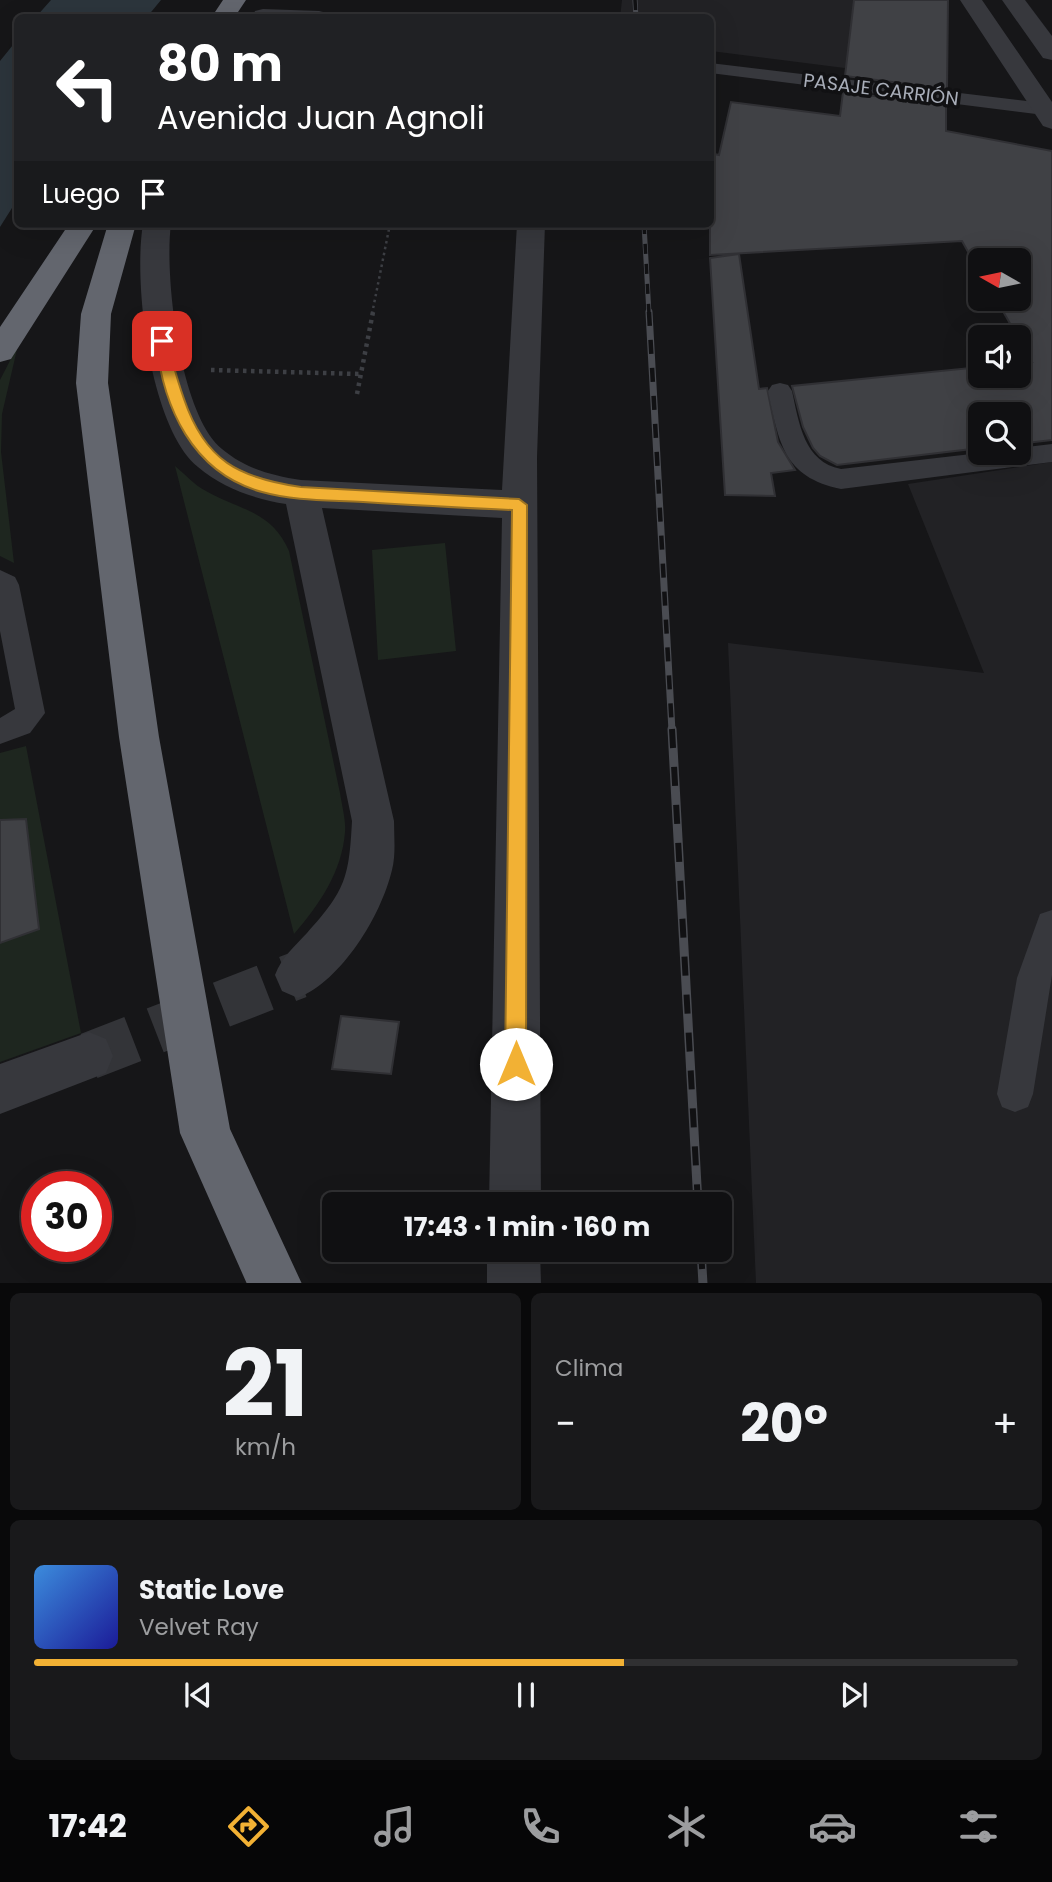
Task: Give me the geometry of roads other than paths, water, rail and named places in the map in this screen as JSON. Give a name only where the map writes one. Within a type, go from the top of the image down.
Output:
[{"type":"highway","points":[[0,351],[79,228]]},
{"type":"highway","points":[[121,228],[96,314],[92,383],[138,737],[205,1133],[275,1283]]},
{"type":"street","points":[[971,0],[1049,114]]},
{"type":"street","points":[[1013,0],[1052,53]]},
{"type":"street","points":[[267,11],[289,14]]},
{"type":"street","points":[[157,228],[153,249],[165,364],[187,428],[208,457],[235,475],[263,487],[301,493],[519,505]]},
{"type":"street","points":[[514,1192],[519,505],[531,228]]},
{"type":"street","points":[[298,975],[320,954],[355,908],[370,870],[373,821],[301,493]]},
{"type":"street","points":[[0,1088],[89,1056]]},
{"type":"street","points":[[514,1262],[514,1283]]},
{"type":"lane","name":"PASAJE CARRIÓN","points":[[714,69],[1049,114]]},
{"type":"lane","points":[[780,391],[791,439],[803,461],[814,471],[829,478],[841,479],[1052,453]]},
{"type":"lane","points":[[0,580],[5,584],[30,713],[20,724],[0,731]]},
{"type":"lane","points":[[1015,1094],[1034,978],[1052,926]]},
{"type":"tunnel","points":[[89,1056],[298,975]]},
{"type":"railway","points":[[635,0],[636,14]]},
{"type":"railway","points":[[644,228],[649,314]]},
{"type":"railway","points":[[649,312],[672,731]]},
{"type":"railway","points":[[672,729],[697,1192]]},
{"type":"railway","points":[[702,1262],[703,1283]]}]
